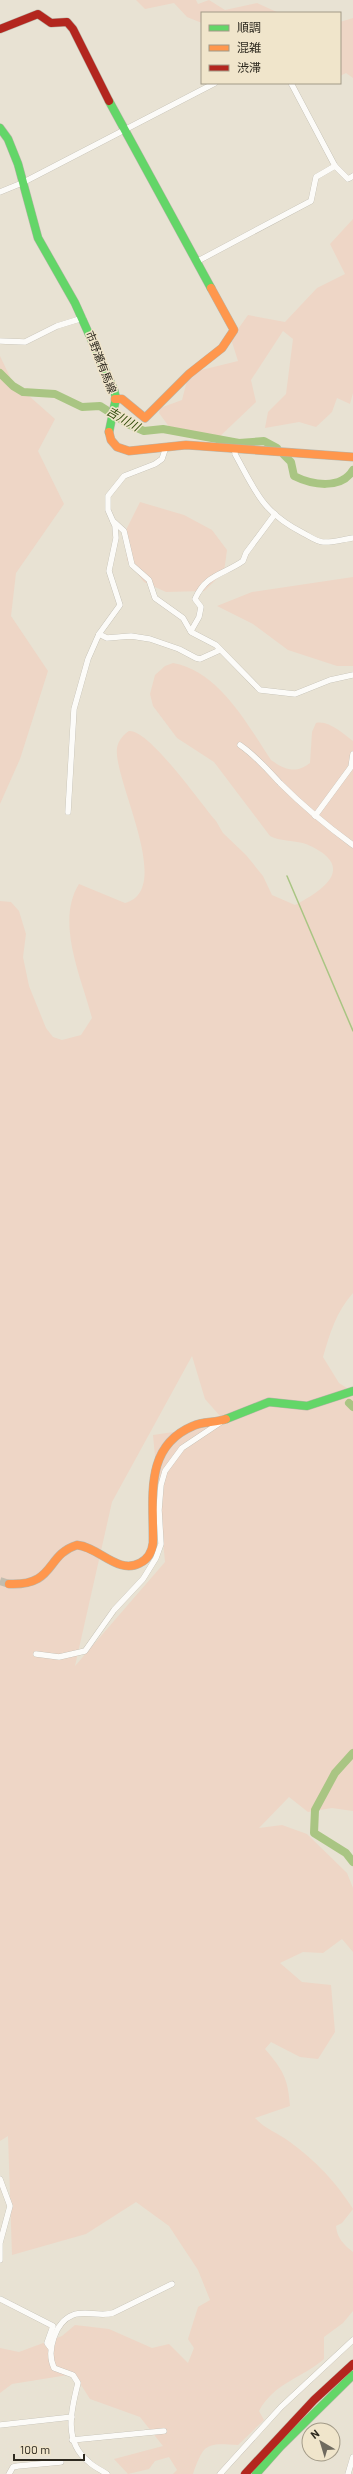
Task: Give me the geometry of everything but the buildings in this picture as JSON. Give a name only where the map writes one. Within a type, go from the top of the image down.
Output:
[{"type":"main road","points":[[0,29],[38,14],[51,23],[67,22],[73,29],[124,130],[234,330],[228,341],[189,374],[144,418],[122,399],[115,400]]},
{"type":"main road","name":"市野瀬有馬線","points":[[0,128],[12,147],[40,242],[83,318],[115,392],[115,400],[108,432],[111,441],[119,449],[128,450],[186,445],[353,458]]},
{"type":"main road","points":[[9,1584],[22,1586],[38,1581],[48,1573],[68,1548],[75,1545],[92,1548],[123,1568],[131,1568],[139,1564],[152,1551],[154,1475],[161,1450],[184,1429],[221,1421],[269,1402],[307,1406],[353,1391]]},
{"type":"main road","points":[[245,2474],[314,2400],[353,2364]]},
{"type":"main road","points":[[256,2474],[285,2442],[353,2375]]},
{"type":"street","points":[[0,192],[22,183],[213,84]]},
{"type":"street","points":[[292,84],[335,166],[348,179],[353,176]]},
{"type":"street","points":[[196,262],[312,201],[316,177],[335,166]]},
{"type":"street","points":[[0,341],[25,342],[57,326],[83,318]]},
{"type":"street","points":[[68,812],[74,709],[88,659],[99,634],[120,605],[109,571],[109,561],[116,538],[115,526],[108,510],[108,496],[124,476],[155,464],[162,458],[166,447]]},
{"type":"street","points":[[235,449],[235,454],[253,490],[262,503],[275,514],[297,530],[322,542],[353,538]]},
{"type":"street","points":[[191,631],[199,617],[201,607],[195,599],[198,592],[213,576],[243,561],[246,553],[275,514]]},
{"type":"street","points":[[112,519],[124,531],[132,566],[149,580],[155,598],[183,618],[191,631],[220,650],[260,690],[295,694],[330,680],[353,675]]},
{"type":"street","points":[[99,634],[107,638],[131,636],[150,639],[179,649],[200,659],[220,650]]},
{"type":"street","points":[[240,745],[254,754],[315,816],[353,844]]},
{"type":"street","points":[[315,816],[351,767],[353,754]]},
{"type":"street","points":[[36,1654],[59,1657],[85,1651],[114,1610],[143,1579],[156,1558],[160,1544],[161,1485],[165,1471],[182,1448],[198,1436],[221,1424],[221,1421]]},
{"type":"street","points":[[0,2180],[10,2206],[0,2243],[0,2260]]},
{"type":"street","points":[[50,2347],[61,2328],[74,2314],[103,2316],[113,2313],[172,2284]]},
{"type":"street","points":[[0,2299],[53,2326],[47,2343],[50,2347],[54,2368],[73,2375],[78,2383],[70,2427],[72,2440],[88,2462],[108,2474]]},
{"type":"street","points":[[220,2474],[281,2407],[353,2340]]},
{"type":"street","points":[[0,2426],[72,2417]]},
{"type":"street","points":[[64,2418],[68,2427],[70,2427]]},
{"type":"street","points":[[72,2440],[164,2431]]},
{"type":"street","points":[[348,2474],[353,2457]]},
{"type":"street","points":[[9,2474],[13,2467],[61,2462]]},
{"type":"shaded area","points":[[136,0],[196,0],[198,4],[209,0],[225,10],[257,3],[277,12],[201,12],[201,23],[187,17],[174,3],[145,9]]},
{"type":"shaded area","points":[[353,18],[353,78],[346,73],[341,76],[341,22]]},
{"type":"shaded area","points":[[353,219],[353,393],[350,404],[337,398],[332,412],[316,427],[299,422],[265,428],[268,412],[286,394],[293,339],[283,331],[251,380],[256,402],[216,440],[206,441],[173,432],[159,413],[160,408],[182,400],[189,373],[238,361],[231,339],[248,315],[285,322],[317,288],[345,274],[330,244]]},
{"type":"shaded area","points":[[0,356],[12,381],[55,419],[38,451],[64,504],[16,573],[11,616],[48,671],[20,759],[0,804]]},
{"type":"shaded area","points":[[140,502],[184,515],[212,530],[227,550],[224,572],[204,591],[166,592],[144,582],[127,560],[125,532]]},
{"type":"shaded area","points":[[353,577],[353,666],[337,666],[288,650],[253,624],[217,606],[252,592]]},
{"type":"shaded area","points":[[173,663],[189,668],[204,676],[218,688],[242,716],[271,760],[286,768],[295,770],[300,769],[310,763],[312,732],[316,723],[331,726],[353,741],[353,1293],[338,1315],[331,1331],[323,1357],[339,1383],[353,1392],[353,1811],[332,1808],[308,1812],[289,1797],[259,1828],[282,1825],[307,1834],[347,1873],[353,1888],[353,1952],[342,1939],[323,1953],[303,1952],[280,1963],[302,1982],[331,1985],[335,2032],[318,2059],[300,2057],[271,2042],[265,2049],[284,2075],[288,2088],[290,2106],[255,2118],[263,2125],[290,2142],[317,2164],[340,2190],[353,2209],[342,2223],[336,2226],[342,2241],[353,2252],[353,2311],[343,2323],[324,2337],[324,2359],[281,2387],[265,2401],[259,2411],[264,2420],[238,2445],[219,2444],[208,2447],[200,2456],[193,2474],[173,2474],[177,2470],[169,2457],[155,2461],[149,2469],[128,2474],[114,2459],[163,2446],[140,2417],[90,2399],[74,2374],[12,2384],[0,2393],[0,2348],[19,2352],[62,2336],[75,2325],[109,2329],[152,2348],[169,2344],[188,2363],[194,2348],[188,2339],[198,2307],[210,2300],[198,2270],[169,2226],[136,2202],[86,2234],[12,2255],[8,2136],[0,2141],[0,901],[11,902],[19,911],[26,934],[23,957],[29,986],[46,1028],[53,1037],[62,1040],[81,1035],[92,1018],[73,951],[70,933],[72,899],[79,884],[125,903],[139,894],[144,878],[143,857],[138,833],[118,763],[118,745],[125,734],[129,731],[138,734],[161,754],[216,821],[223,833],[246,855],[263,876],[272,895],[295,905],[308,898],[327,883],[332,875],[333,867],[329,859],[321,852],[306,844],[270,836],[214,762],[177,738],[153,706],[150,694],[155,675],[165,666]],"holes":[[[192,1356],[205,1399],[227,1424],[153,1435],[165,1562],[75,1666],[112,1502]]]},
{"type":"waterway","name":"吉川川","points":[[0,373],[13,386],[23,392],[55,394],[82,407],[100,406],[130,425],[144,431],[163,429],[239,443],[264,441],[277,448]]},
{"type":"waterway","name":"吉川川","points":[[284,455],[291,462],[294,476],[309,482],[326,484],[334,483],[341,481],[353,470]]},
{"type":"waterway","points":[[287,876],[353,1031]]},
{"type":"waterway","points":[[349,1403],[353,1407]]},
{"type":"waterway","points":[[353,1753],[335,1773],[315,1810],[314,1833],[346,1853],[353,1862]]},
{"type":"tunnel","points":[[0,1581],[9,1584]]},
{"type":"traffic: fast","points":[[109,101],[211,288]]},
{"type":"traffic: fast","points":[[0,128],[8,139],[18,164],[38,238],[75,303],[114,390],[116,398],[109,432]]},
{"type":"traffic: fast","points":[[226,1419],[269,1402],[307,1406],[353,1391]]},
{"type":"traffic: fast","points":[[256,2474],[280,2447],[353,2375]]},
{"type":"traffic: slow","points":[[115,399],[122,399],[145,418],[189,374],[222,348],[234,330],[211,288]]},
{"type":"traffic: slow","points":[[109,432],[111,440],[117,447],[129,451],[186,445],[353,457]]},
{"type":"traffic: slow","points":[[9,1584],[24,1583],[35,1580],[43,1575],[59,1556],[77,1545],[93,1550],[124,1566],[132,1566],[143,1561],[151,1552],[153,1543],[153,1492],[155,1476],[159,1460],[166,1447],[177,1435],[193,1426],[201,1423],[226,1419]]},
{"type":"traffic: jam","points":[[0,29],[38,14],[51,23],[67,22],[73,29],[109,101]]},
{"type":"traffic: jam","points":[[245,2474],[314,2400],[353,2364]]}]
